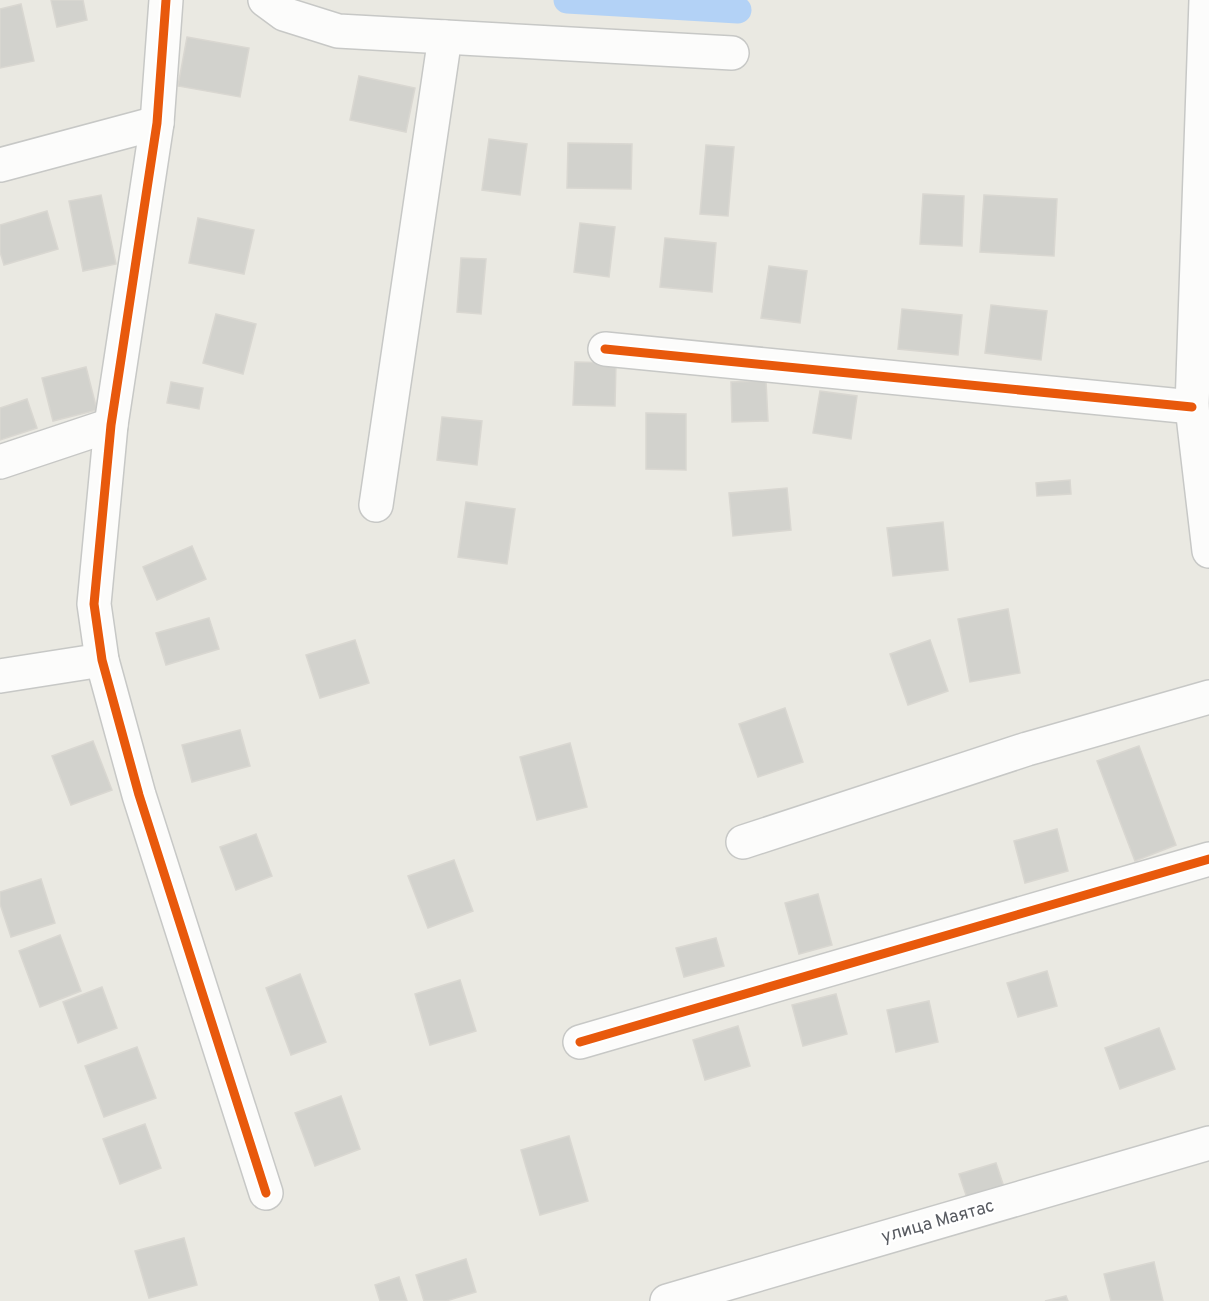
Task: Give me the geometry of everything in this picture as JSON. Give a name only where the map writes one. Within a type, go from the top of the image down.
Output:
[{"type":"street","points":[[166,0],[157,123],[111,425],[94,604],[102,660],[139,795],[266,1193]]},
{"type":"street","points":[[265,0],[284,14],[338,31],[732,53]]},
{"type":"street","points":[[1206,0],[1207,33],[1191,407],[1209,551]]},
{"type":"street","points":[[376,505],[445,37]]},
{"type":"street","points":[[0,165],[157,123]]},
{"type":"street","points":[[605,349],[1191,407]]},
{"type":"street","points":[[0,462],[111,425]]},
{"type":"street","points":[[0,676],[102,660]]},
{"type":"street","points":[[743,842],[1027,749],[1209,697]]},
{"type":"street","points":[[580,1042],[1209,859]]},
{"type":"street","name":"улица Маятас","points":[[667,1301],[1209,1143]]},
{"type":"building","points":[[51,0],[83,0],[87,20],[57,27]]},
{"type":"building","points":[[21,4],[34,61],[0,68],[0,9]]},
{"type":"building","points":[[187,37],[249,48],[240,97],[178,86]]},
{"type":"building","points":[[359,76],[415,88],[406,132],[350,120]]},
{"type":"building","points":[[489,139],[527,144],[520,195],[482,190]]},
{"type":"building","points":[[568,143],[632,144],[631,189],[567,188]]},
{"type":"building","points":[[706,145],[734,147],[728,216],[700,214]]},
{"type":"building","points":[[923,194],[964,196],[962,246],[920,244]]},
{"type":"building","points":[[101,195],[116,264],[83,271],[69,201]]},
{"type":"building","points":[[984,195],[1057,199],[1054,256],[980,252]]},
{"type":"building","points":[[47,211],[58,249],[4,265],[0,252],[0,225]]},
{"type":"building","points":[[198,218],[254,230],[244,274],[189,263]]},
{"type":"building","points":[[580,223],[615,227],[609,277],[574,272]]},
{"type":"building","points":[[665,238],[716,243],[712,292],[660,287]]},
{"type":"building","points":[[461,258],[486,259],[481,314],[457,312]]},
{"type":"building","points":[[769,266],[807,271],[800,323],[761,318]]},
{"type":"building","points":[[991,305],[1047,311],[1041,360],[985,353]]},
{"type":"building","points":[[902,309],[962,315],[958,355],[898,349]]},
{"type":"building","points":[[216,314],[256,324],[243,374],[203,363]]},
{"type":"building","points":[[575,362],[616,363],[615,406],[573,405]]},
{"type":"building","points":[[86,367],[97,410],[53,421],[42,378]]},
{"type":"building","points":[[766,381],[768,421],[732,422],[731,382]]},
{"type":"building","points":[[171,382],[203,388],[199,409],[167,403]]},
{"type":"building","points":[[820,391],[857,396],[851,439],[813,433]]},
{"type":"building","points":[[27,399],[37,428],[0,440],[0,408]]},
{"type":"building","points":[[646,413],[686,414],[686,470],[646,469]]},
{"type":"building","points":[[442,417],[482,421],[477,465],[437,460]]},
{"type":"building","points":[[1070,480],[1071,494],[1037,496],[1036,483]]},
{"type":"building","points":[[787,488],[791,530],[733,536],[729,493]]},
{"type":"building","points":[[466,502],[515,509],[507,564],[458,557]]},
{"type":"building","points":[[943,522],[948,570],[893,576],[887,528]]},
{"type":"building","points":[[192,546],[206,579],[157,600],[143,567]]},
{"type":"building","points":[[1008,609],[1020,673],[970,682],[958,619]]},
{"type":"building","points":[[209,618],[219,649],[166,665],[156,633]]},
{"type":"building","points":[[355,640],[369,683],[320,698],[306,655]]},
{"type":"building","points":[[930,640],[948,691],[908,705],[890,654]]},
{"type":"building","points":[[785,708],[803,762],[758,777],[739,724]]},
{"type":"building","points":[[240,730],[250,766],[192,782],[182,745]]},
{"type":"building","points":[[93,741],[112,790],[71,805],[52,756]]},
{"type":"building","points":[[570,743],[587,807],[537,820],[520,757]]},
{"type":"building","points":[[1139,746],[1176,845],[1135,861],[1097,761]]},
{"type":"building","points":[[1057,829],[1068,871],[1025,883],[1014,841]]},
{"type":"building","points":[[256,834],[272,876],[236,890],[220,847]]},
{"type":"building","points":[[454,860],[473,911],[428,928],[408,876]]},
{"type":"building","points":[[41,879],[55,923],[11,937],[0,904],[0,892]]},
{"type":"building","points":[[818,894],[832,945],[799,954],[785,903]]},
{"type":"building","points":[[60,935],[81,991],[40,1007],[19,951]]},
{"type":"building","points":[[716,938],[724,966],[684,977],[676,948]]},
{"type":"building","points":[[1047,971],[1057,1006],[1018,1017],[1007,983]]},
{"type":"building","points":[[300,974],[326,1042],[291,1055],[266,988]]},
{"type":"building","points":[[460,980],[476,1031],[430,1045],[415,994]]},
{"type":"building","points":[[102,987],[117,1028],[78,1043],[63,1002]]},
{"type":"building","points":[[836,994],[847,1034],[803,1046],[792,1005]]},
{"type":"building","points":[[929,1001],[938,1042],[896,1052],[887,1010]]},
{"type":"building","points":[[738,1026],[750,1066],[705,1080],[693,1040]]},
{"type":"building","points":[[1159,1028],[1175,1069],[1120,1089],[1105,1048]]},
{"type":"building","points":[[137,1047],[156,1098],[104,1117],[85,1066]]},
{"type":"building","points":[[341,1096],[360,1149],[315,1166],[295,1113]]},
{"type":"building","points":[[145,1124],[161,1168],[120,1184],[103,1139]]},
{"type":"building","points":[[569,1136],[588,1201],[540,1215],[521,1150]]},
{"type":"building","points":[[996,1163],[1007,1196],[970,1207],[959,1174]]},
{"type":"building","points":[[184,1238],[197,1285],[149,1298],[135,1251]]},
{"type":"building","points":[[466,1259],[476,1292],[446,1301],[424,1301],[416,1275]]},
{"type":"building","points":[[1154,1262],[1163,1301],[1111,1301],[1104,1274]]},
{"type":"building","points":[[399,1277],[407,1301],[380,1301],[375,1285]]},
{"type":"building","points":[[1066,1296],[1068,1301],[1045,1301]]},
{"type":"waterway","points":[[567,0],[738,10]]},
{"type":"cycle path","points":[[166,0],[157,123],[111,425],[94,604],[102,660],[139,795],[266,1193]]},
{"type":"cycle path","points":[[605,349],[1192,407]]},
{"type":"cycle path","points":[[580,1042],[1209,859]]}]
